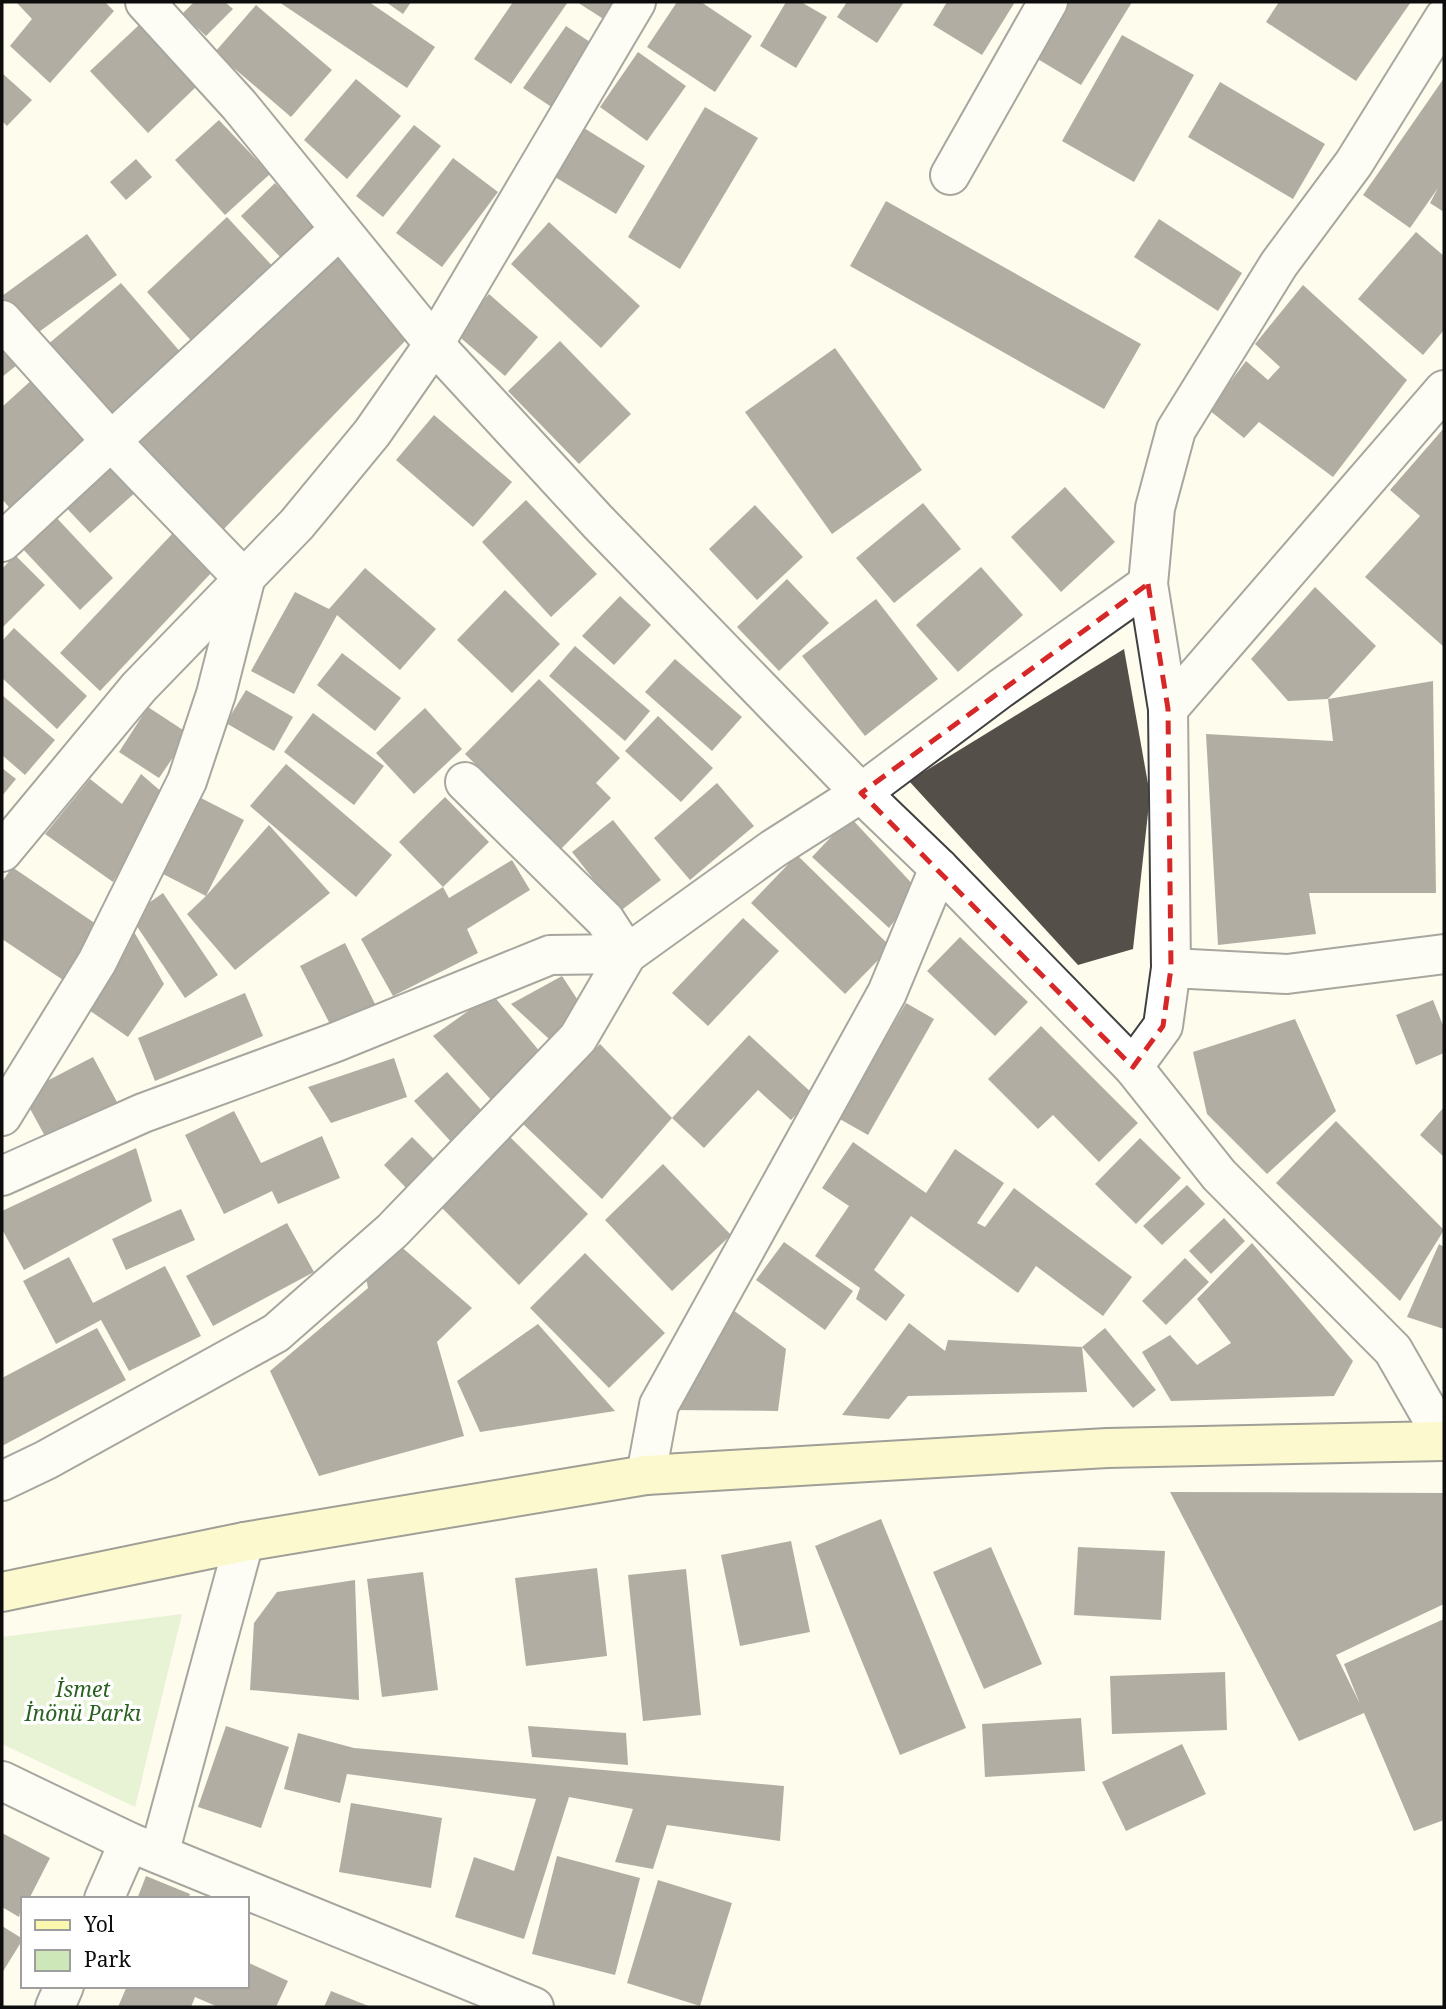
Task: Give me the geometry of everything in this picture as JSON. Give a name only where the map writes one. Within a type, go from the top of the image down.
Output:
[{"type":"main road","points":[[2,1592],[244,1542],[646,1475],[1107,1448],[1444,1440]]},
{"type":"street","points":[[145,2],[239,105],[434,344],[598,522],[861,793],[939,868],[1133,1067],[1219,1175],[1393,1350],[1444,1440]]},
{"type":"street","points":[[2,852],[139,687],[298,524],[372,433],[434,344],[636,2]]},
{"type":"street","points":[[950,175],[1048,2]]},
{"type":"street","points":[[1133,1067],[1163,1026],[1171,968],[1168,709],[1148,584],[1155,508],[1176,430],[1279,264],[1354,163],[1444,18]]},
{"type":"street","points":[[2,542],[341,229]]},
{"type":"street","points":[[2,320],[110,440],[244,580]]},
{"type":"street","points":[[1168,709],[1444,390]]},
{"type":"street","points":[[2,1116],[97,962],[187,781],[216,694],[244,580]]},
{"type":"street","points":[[2,1481],[46,1460],[276,1333],[392,1231],[578,1038],[627,954],[773,849],[861,793],[1148,584]]},
{"type":"street","points":[[465,782],[604,920],[627,954]]},
{"type":"street","points":[[646,1475],[659,1405],[887,993],[939,868]]},
{"type":"street","points":[[2,1176],[143,1113],[336,1042],[550,955],[627,954]]},
{"type":"street","points":[[1171,968],[1287,975],[1444,954]]},
{"type":"street","points":[[106,1897],[144,1848],[244,1542]]},
{"type":"street","points":[[2,1781],[144,1848],[534,2007]]},
{"type":"street","points":[[55,2007],[63,1988]]},
{"type":"highlighted area","points":[[1148,584],[1168,709],[1171,968],[1163,1026],[1133,1067],[861,793]]},
{"type":"green space","name":"İsmet İnönü Parkı","points":[[182,1614],[135,1807],[2,1744],[2,1637]]},
{"type":"building","points":[[16,2],[105,2],[114,11],[50,83],[10,46],[32,19]]},
{"type":"building","points":[[194,2],[225,2],[233,9],[206,36],[182,14]]},
{"type":"building","points":[[279,2],[369,2],[435,47],[407,88]]},
{"type":"building","points":[[386,2],[411,2],[403,14]]},
{"type":"building","points":[[513,2],[568,2],[511,84],[474,59]]},
{"type":"building","points":[[577,2],[618,2],[605,20]]},
{"type":"building","points":[[677,2],[701,2],[752,36],[715,92],[647,47]]},
{"type":"building","points":[[786,2],[801,2],[827,17],[796,68],[760,46]]},
{"type":"building","points":[[847,2],[904,2],[877,43],[837,17]]},
{"type":"building","points":[[947,2],[1015,2],[982,55],[933,25]]},
{"type":"building","points":[[1064,2],[1132,2],[1081,85],[1031,55]]},
{"type":"building","points":[[1279,2],[1411,2],[1356,81],[1266,22]]},
{"type":"building","points":[[256,5],[332,70],[291,117],[215,52]]},
{"type":"building","points":[[139,25],[197,86],[148,133],[90,71]]},
{"type":"building","points":[[566,26],[596,46],[553,108],[523,88]]},
{"type":"building","points":[[1122,35],[1194,75],[1134,182],[1062,141]]},
{"type":"building","points":[[638,52],[686,86],[647,141],[600,107]]},
{"type":"building","points":[[2,73],[32,100],[7,126],[2,121]]},
{"type":"building","points":[[1444,78],[1444,212],[1430,203],[1438,188],[1410,228],[1363,195]]},
{"type":"building","points":[[356,79],[401,116],[347,179],[304,140]]},
{"type":"building","points":[[1220,82],[1325,144],[1293,199],[1188,137]]},
{"type":"building","points":[[705,107],[758,138],[680,269],[628,237]]},
{"type":"building","points":[[219,120],[270,174],[225,215],[175,160]]},
{"type":"building","points":[[414,125],[441,146],[383,217],[356,196]]},
{"type":"building","points":[[584,128],[645,166],[616,214],[555,177]]},
{"type":"building","points":[[453,158],[498,192],[442,267],[396,233]]},
{"type":"building","points":[[136,159],[152,177],[126,200],[110,182]]},
{"type":"building","points":[[275,183],[318,227],[283,260],[241,216]]},
{"type":"building","points":[[886,201],[1141,344],[1104,409],[850,266]]},
{"type":"building","points":[[227,217],[277,271],[196,346],[147,292]]},
{"type":"building","points":[[1159,219],[1242,273],[1218,311],[1134,257]]},
{"type":"building","points":[[549,222],[640,306],[601,348],[511,264]]},
{"type":"building","points":[[1416,232],[1444,256],[1444,330],[1423,355],[1358,299]]},
{"type":"building","points":[[87,234],[117,275],[32,337],[2,296]]},
{"type":"building","points":[[337,258],[407,339],[221,532],[135,436]]},
{"type":"building","points":[[121,283],[182,354],[109,417],[47,345]]},
{"type":"building","points":[[1303,285],[1407,380],[1333,477],[1259,422],[1244,438],[1209,410],[1246,361],[1268,380],[1280,367],[1255,344]]},
{"type":"building","points":[[489,294],[538,337],[505,376],[455,333]]},
{"type":"building","points":[[2,340],[22,361],[2,377]]},
{"type":"building","points":[[560,341],[631,414],[579,464],[508,391]]},
{"type":"building","points":[[835,348],[922,470],[832,534],[745,412]]},
{"type":"building","points":[[35,377],[92,442],[13,512],[2,499],[2,407]]},
{"type":"building","points":[[434,415],[512,482],[473,527],[396,460]]},
{"type":"building","points":[[1444,428],[1444,647],[1365,577],[1420,516],[1390,490]]},
{"type":"building","points":[[107,458],[137,491],[90,533],[60,501]]},
{"type":"building","points":[[1065,487],[1115,542],[1061,592],[1011,537]]},
{"type":"building","points":[[526,500],[597,574],[551,617],[482,542]]},
{"type":"building","points":[[923,503],[961,549],[894,603],[856,558]]},
{"type":"building","points":[[755,505],[803,557],[757,600],[709,549]]},
{"type":"building","points":[[53,514],[113,578],[80,610],[20,546]]},
{"type":"building","points":[[173,533],[213,571],[100,691],[60,653]]},
{"type":"building","points":[[15,555],[45,585],[2,628],[2,569]]},
{"type":"building","points":[[981,567],[1023,615],[958,672],[916,625]]},
{"type":"building","points":[[365,568],[436,629],[400,670],[337,615],[294,694],[251,671],[295,592],[329,609]]},
{"type":"building","points":[[787,579],[829,623],[779,671],[737,627]]},
{"type":"building","points":[[1315,587],[1376,646],[1328,699],[1288,701],[1251,659]]},
{"type":"building","points":[[505,590],[560,644],[512,693],[457,640]]},
{"type":"building","points":[[620,596],[651,625],[614,665],[582,636]]},
{"type":"building","points":[[876,599],[938,679],[865,736],[802,656]]},
{"type":"building","points":[[14,628],[87,696],[57,729],[2,678],[2,641]]},
{"type":"building","points":[[575,646],[650,711],[625,741],[549,676]]},
{"type":"building","points":[[1124,649],[1150,795],[1133,949],[1078,965],[909,781]]},
{"type":"building","points":[[342,653],[401,698],[375,731],[317,685]]},
{"type":"building","points":[[675,659],[742,717],[712,751],[645,692]]},
{"type":"building","points":[[539,679],[620,758],[596,783],[611,798],[561,849],[465,754]]},
{"type":"building","points":[[1433,681],[1436,893],[1309,893],[1316,934],[1218,945],[1206,734],[1333,741],[1328,699]]},
{"type":"building","points":[[246,690],[293,717],[274,751],[226,723]]},
{"type":"building","points":[[2,695],[55,740],[25,775],[2,755]]},
{"type":"building","points":[[148,707],[189,734],[159,778],[119,752]]},
{"type":"building","points":[[425,708],[462,749],[414,794],[376,753]]},
{"type":"building","points":[[313,713],[384,766],[354,805],[284,752]]},
{"type":"building","points":[[658,716],[713,768],[681,802],[625,751]]},
{"type":"building","points":[[286,764],[392,855],[356,897],[250,806]]},
{"type":"building","points":[[2,768],[16,779],[2,796]]},
{"type":"building","points":[[141,774],[164,794],[113,882],[45,834],[90,779],[122,804]]},
{"type":"building","points":[[717,783],[754,826],[690,880],[654,838]]},
{"type":"building","points":[[199,797],[244,820],[206,896],[161,873]]},
{"type":"building","points":[[445,797],[489,842],[443,887],[399,842]]},
{"type":"building","points":[[850,817],[918,890],[889,928],[812,857]]},
{"type":"building","points":[[613,820],[661,880],[619,912],[572,852]]},
{"type":"building","points":[[269,825],[330,893],[235,970],[187,914]]},
{"type":"building","points":[[797,855],[891,947],[845,994],[751,903]]},
{"type":"building","points":[[512,860],[530,890],[467,929],[478,953],[393,996],[361,939],[443,887],[449,898]]},
{"type":"building","points":[[12,867],[99,926],[63,980],[2,939],[2,882]]},
{"type":"building","points":[[163,893],[218,975],[185,998],[130,916]]},
{"type":"building","points":[[743,918],[779,951],[708,1026],[672,993]]},
{"type":"building","points":[[133,930],[164,984],[128,1037],[86,1008]]},
{"type":"building","points":[[960,937],[1028,1002],[995,1036],[927,971]]},
{"type":"building","points":[[345,943],[375,1004],[331,1026],[300,966]]},
{"type":"building","points":[[562,976],[583,1008],[549,1039],[511,1004]]},
{"type":"building","points":[[245,993],[263,1036],[155,1081],[138,1038]]},
{"type":"building","points":[[492,994],[541,1053],[493,1102],[433,1036]]},
{"type":"building","points":[[1433,1000],[1444,1028],[1444,1053],[1416,1065],[1396,1015]]},
{"type":"building","points":[[906,1003],[934,1019],[868,1135],[838,1118]]},
{"type":"building","points":[[1295,1019],[1336,1111],[1267,1174],[1207,1114],[1193,1052]]},
{"type":"building","points":[[1041,1026],[1138,1123],[1099,1162],[1053,1115],[1038,1129],[988,1079]]},
{"type":"building","points":[[749,1035],[814,1095],[791,1120],[758,1090],[704,1148],[672,1118]]},
{"type":"building","points":[[600,1044],[672,1118],[602,1199],[523,1124]]},
{"type":"building","points":[[93,1057],[117,1102],[46,1138],[22,1094]]},
{"type":"building","points":[[394,1058],[407,1097],[331,1123],[308,1087]]},
{"type":"building","points":[[447,1072],[485,1114],[453,1144],[414,1101]]},
{"type":"building","points":[[1444,1107],[1444,1157],[1420,1135]]},
{"type":"building","points":[[234,1111],[261,1163],[322,1136],[340,1178],[278,1204],[272,1191],[224,1214],[185,1135]]},
{"type":"building","points":[[1336,1121],[1444,1230],[1400,1301],[1276,1183]]},
{"type":"building","points":[[509,1136],[588,1214],[519,1285],[440,1206]]},
{"type":"building","points":[[412,1137],[440,1165],[411,1193],[384,1165]]},
{"type":"building","points":[[1140,1138],[1181,1178],[1136,1224],[1095,1184]]},
{"type":"building","points":[[853,1142],[926,1193],[955,1149],[1004,1183],[977,1223],[985,1227],[1014,1188],[1132,1277],[1103,1316],[1036,1266],[1018,1293],[911,1216],[874,1270],[905,1295],[886,1321],[856,1299],[860,1288],[815,1256],[849,1206],[822,1188]]},
{"type":"building","points":[[136,1148],[152,1201],[24,1270],[2,1229],[2,1211]]},
{"type":"building","points":[[663,1164],[731,1235],[672,1291],[605,1220]]},
{"type":"building","points":[[1187,1185],[1205,1204],[1162,1245],[1143,1226]]},
{"type":"building","points":[[181,1209],[195,1240],[126,1270],[112,1239]]},
{"type":"building","points":[[1224,1218],[1245,1241],[1211,1274],[1189,1251]]},
{"type":"building","points":[[287,1223],[314,1272],[213,1326],[186,1276]]},
{"type":"building","points":[[784,1242],[853,1291],[825,1330],[756,1280]]},
{"type":"building","points":[[1252,1243],[1353,1361],[1334,1396],[1171,1401],[1142,1352],[1170,1335],[1197,1365],[1231,1343],[1197,1299]]},
{"type":"building","points":[[398,1244],[472,1308],[437,1342],[464,1436],[319,1476],[270,1371],[368,1288],[366,1278]]},
{"type":"building","points":[[1439,1244],[1444,1247],[1444,1329],[1407,1317]]},
{"type":"building","points":[[585,1253],[665,1333],[609,1388],[530,1308]]},
{"type":"building","points":[[69,1257],[93,1303],[165,1266],[201,1336],[129,1371],[101,1320],[56,1344],[23,1281]]},
{"type":"building","points":[[1185,1258],[1209,1282],[1166,1325],[1142,1301]]},
{"type":"building","points":[[733,1310],[786,1349],[778,1411],[672,1410]]},
{"type":"building","points":[[909,1323],[945,1351],[948,1340],[1082,1347],[1087,1392],[908,1396],[889,1419],[842,1415]]},
{"type":"building","points":[[538,1324],[615,1411],[480,1432],[457,1381]]},
{"type":"building","points":[[97,1328],[126,1380],[2,1446],[2,1378]]},
{"type":"building","points":[[1105,1328],[1156,1390],[1133,1408],[1082,1347]]},
{"type":"building","points":[[1170,1492],[1444,1493],[1444,1604],[1336,1655],[1360,1704],[1344,1664],[1444,1619],[1444,1820],[1414,1831],[1364,1713],[1299,1741]]},
{"type":"building","points":[[881,1519],[966,1728],[900,1755],[815,1546]]},
{"type":"building","points":[[791,1541],[810,1632],[740,1646],[721,1555]]},
{"type":"building","points":[[991,1547],[1042,1664],[984,1689],[933,1572]]},
{"type":"building","points":[[1078,1547],[1165,1551],[1161,1620],[1074,1615]]},
{"type":"building","points":[[597,1568],[607,1656],[526,1666],[515,1578]]},
{"type":"building","points":[[686,1569],[701,1715],[643,1721],[628,1575]]},
{"type":"building","points":[[423,1572],[438,1690],[382,1697],[367,1579]]},
{"type":"building","points":[[355,1580],[359,1700],[250,1690],[254,1623],[277,1592]]},
{"type":"building","points":[[1225,1672],[1227,1730],[1112,1734],[1110,1676]]},
{"type":"building","points":[[1081,1718],[1085,1771],[985,1777],[982,1724]]},
{"type":"building","points":[[226,1726],[289,1747],[261,1828],[198,1807]]},
{"type":"building","points":[[528,1726],[626,1733],[628,1765],[532,1757]]},
{"type":"building","points":[[298,1733],[354,1748],[784,1786],[780,1841],[667,1825],[653,1869],[615,1862],[633,1809],[569,1797],[524,1939],[455,1917],[474,1857],[514,1871],[536,1799],[347,1774],[340,1803],[284,1789]]},
{"type":"building","points":[[1182,1744],[1206,1794],[1126,1831],[1102,1782]]},
{"type":"building","points":[[351,1803],[442,1818],[431,1888],[339,1872]]},
{"type":"building","points":[[2,1833],[50,1858],[30,1897],[21,1897],[19,1917],[2,1907]]},
{"type":"building","points":[[557,1856],[640,1878],[615,1975],[532,1954]]},
{"type":"building","points":[[146,1876],[190,1894],[189,1897],[138,1897]]},
{"type":"building","points":[[658,1880],[732,1903],[700,2006],[627,1983]]},
{"type":"building","points":[[2,1926],[21,1938],[21,1942],[2,1973]]},
{"type":"building","points":[[248,1962],[288,1981],[276,2007],[218,2007],[195,1997],[191,2007],[118,2007],[126,1988],[248,1988]]},
{"type":"building","points":[[331,1991],[371,2007],[324,2007]]}]
